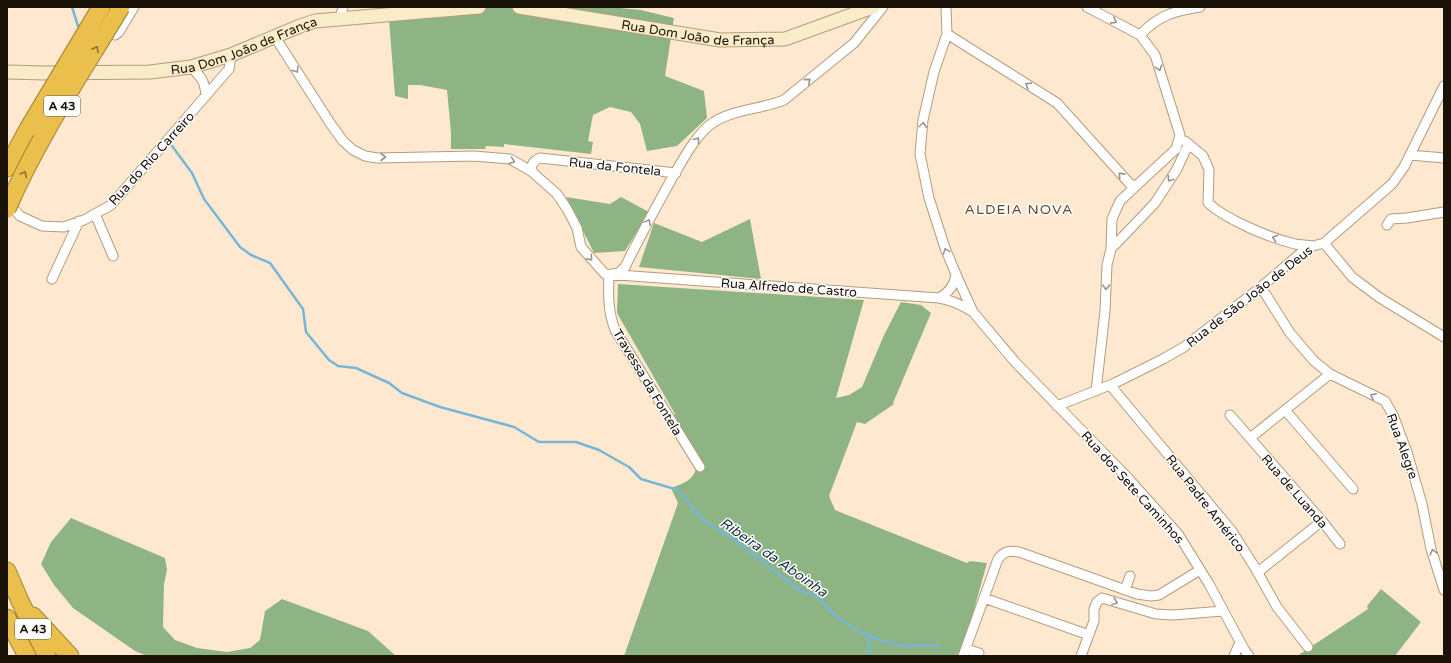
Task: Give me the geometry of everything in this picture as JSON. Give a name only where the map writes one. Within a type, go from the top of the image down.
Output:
[{"type":"highway","name":"A 43","points":[[7,168],[28,129],[101,7]]},
{"type":"highway","name":"A 43","points":[[7,209],[13,194],[44,136],[121,7]]},
{"type":"highway","name":"A 43","points":[[7,571],[47,656]]},
{"type":"highway","points":[[20,601],[70,656]]},
{"type":"highway","name":"A 43","points":[[7,618],[27,656]]},
{"type":"main road","name":"Rua Dom João de França","points":[[7,72],[150,72],[191,67],[231,55],[300,26],[342,13],[479,7]]},
{"type":"main road","name":"Rua Dom João de França","points":[[520,7],[720,40],[785,39],[873,7]]},
{"type":"street","points":[[90,7],[116,35],[120,32],[134,7]]},
{"type":"street","name":"Rua da Fontela","points":[[533,173],[532,165],[535,160],[540,158],[676,173],[688,151],[713,122],[725,116],[771,105],[784,100],[854,43],[883,7]]},
{"type":"street","points":[[946,7],[947,34],[934,72],[923,120],[920,154],[929,198],[945,248],[973,312]]},
{"type":"street","points":[[1087,7],[1140,35],[1155,55],[1180,135],[1188,145],[1202,156],[1209,170],[1208,203],[1216,210],[1261,233],[1296,244],[1313,246]]},
{"type":"street","points":[[1140,35],[1150,24],[1165,15],[1180,10],[1200,7]]},
{"type":"street","points":[[947,34],[1056,103],[1131,185],[1137,185]]},
{"type":"street","points":[[275,37],[330,123],[343,141],[353,150],[365,156],[377,158],[497,157],[510,159],[533,173],[557,194],[577,228],[581,247],[605,274],[609,275],[619,273],[625,267],[652,214],[676,173]]},
{"type":"street","name":"Rua do Rio Carreiro","points":[[7,201],[20,216],[42,226],[64,226],[79,222],[111,205],[229,69],[231,55]]},
{"type":"street","points":[[191,67],[200,76],[206,86],[206,96]]},
{"type":"street","name":"Rua de São João de Deus","points":[[1057,406],[1110,385],[1184,347],[1262,287],[1302,253],[1313,246],[1324,243],[1392,184],[1404,168],[1444,86]]},
{"type":"street","points":[[1096,391],[1105,311],[1107,265],[1111,249],[1112,219],[1120,200],[1176,150],[1180,135]]},
{"type":"street","points":[[1111,249],[1155,204],[1177,169],[1188,145]]},
{"type":"street","points":[[1410,155],[1444,158]]},
{"type":"street","points":[[1387,225],[1391,218],[1413,217],[1444,212]]},
{"type":"street","points":[[95,214],[113,256]]},
{"type":"street","points":[[52,279],[79,222]]},
{"type":"street","points":[[1324,243],[1352,277],[1380,298],[1444,337]]},
{"type":"street","points":[[630,257],[630,268],[634,274],[639,277]]},
{"type":"street","name":"Rua Alfredo de Castro","points":[[609,275],[940,298],[962,305],[973,312]]},
{"type":"street","name":"Travessa da Fontela","points":[[609,275],[608,298],[610,317],[615,330],[700,467]]},
{"type":"street","points":[[940,298],[952,287],[956,275]]},
{"type":"street","name":"Rua Alegre","points":[[1262,287],[1290,333],[1314,361],[1330,374],[1385,401],[1393,415],[1407,452],[1422,504],[1431,550],[1444,590]]},
{"type":"street","name":"Rua dos Sete Caminhos","points":[[973,312],[1016,363],[1128,478],[1178,534],[1249,656]]},
{"type":"street","points":[[1250,438],[1330,374]]},
{"type":"street","name":"Rua Padre Américo","points":[[1110,385],[1231,530],[1258,572],[1277,606],[1308,647]]},
{"type":"street","points":[[1285,410],[1353,489]]},
{"type":"street","name":"Rua de Luanda","points":[[1230,415],[1322,521],[1340,544]]},
{"type":"street","points":[[1258,572],[1322,521]]},
{"type":"street","points":[[978,653],[965,652],[998,559],[1006,552],[1011,550],[1136,594],[1150,596],[1159,595],[1200,570]]},
{"type":"street","points":[[1125,590],[1130,576]]},
{"type":"street","points":[[984,598],[1089,635]]},
{"type":"street","points":[[1081,656],[1094,621],[1094,609],[1097,602],[1102,598],[1156,614],[1173,615],[1224,611]]},
{"type":"street","points":[[1234,656],[1240,642]]},
{"type":"green space","points":[[388,7],[610,7],[641,10],[674,18],[665,76],[704,91],[707,118],[677,146],[647,151],[640,124],[631,112],[610,107],[593,115],[588,141],[593,142],[591,154],[504,144],[504,147],[486,146],[485,149],[451,149],[447,90],[420,85],[408,85],[408,99],[395,96]]},
{"type":"green space","points":[[566,197],[610,204],[621,197],[649,212],[625,251],[594,253]]},
{"type":"green space","points":[[750,219],[761,279],[639,267],[654,223],[702,242]]},
{"type":"green space","points":[[618,284],[864,300],[836,398],[849,395],[862,387],[884,335],[901,302],[921,305],[931,313],[893,403],[894,404],[865,424],[857,422],[829,496],[835,510],[967,563],[970,561],[987,563],[961,656],[624,656],[678,503],[671,488],[691,478],[696,470],[699,457],[617,313]]},
{"type":"green space","points":[[71,518],[165,558],[167,570],[164,584],[163,627],[175,640],[197,648],[227,652],[250,648],[260,640],[265,611],[282,599],[368,631],[396,656],[147,656],[135,651],[73,608],[54,585],[41,564],[51,542]]},
{"type":"green space","points":[[1381,589],[1421,622],[1395,656],[1297,656],[1368,609],[1367,606]]},
{"type":"waterway","name":"Ribeira da Aboinha","points":[[72,7],[78,26]]},
{"type":"waterway","name":"Ribeira da Aboinha","points":[[172,146],[192,173],[204,199],[240,247],[251,255],[270,263],[303,309],[306,332],[329,360],[338,366],[356,368],[389,383],[402,393],[440,407],[514,427],[539,442],[576,442],[599,450],[629,467],[641,479],[678,490],[703,520],[739,543],[799,590],[816,596],[839,619],[857,630],[880,640],[905,646],[939,645]]},
{"type":"waterway","points":[[868,635],[870,645],[868,656]]},
{"type":"district","name":"ALDEIA NOVA","points":[[1019,209]]}]
